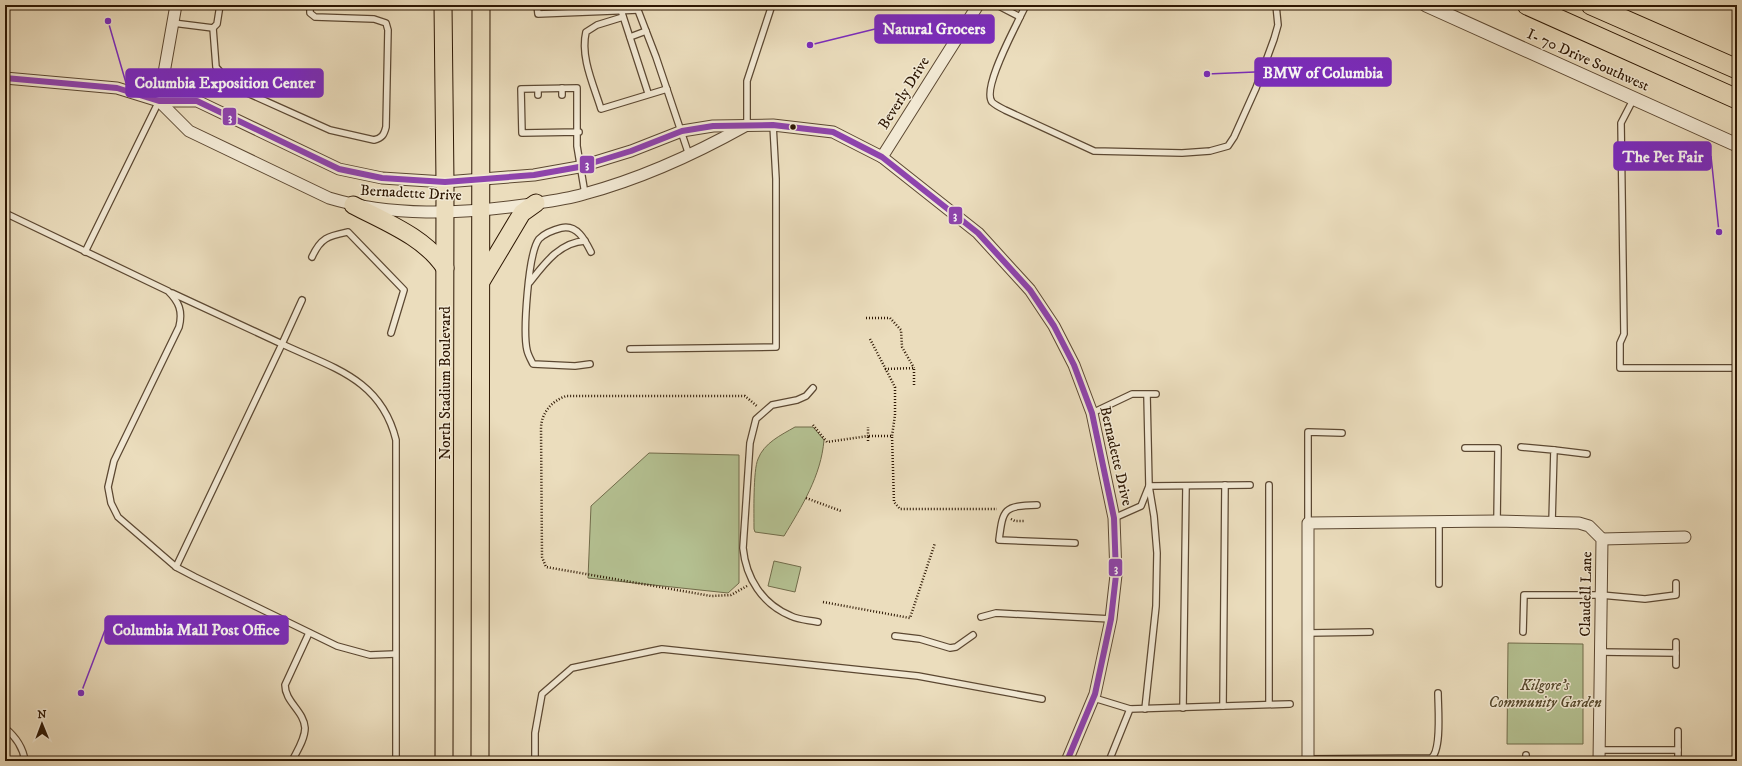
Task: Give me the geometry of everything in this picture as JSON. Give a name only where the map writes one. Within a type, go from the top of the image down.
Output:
[{"type":"highway","points":[[1527,5],[1737,99]]},
{"type":"highway","points":[[1591,5],[1737,69]]},
{"type":"main road","name":"North Stadium Boulevard","points":[[443,5],[445,182],[444,761]]},
{"type":"main road","points":[[480,761],[481,5]]},
{"type":"main road","points":[[481,282],[522,213],[536,203]]},
{"type":"main road","points":[[353,205],[398,228],[432,251],[445,268]]},
{"type":"street","points":[[158,101],[176,5]]},
{"type":"street","name":"Beverly Drive","points":[[882,157],[978,5]]},
{"type":"street","name":"I- 70 Drive Southwest","points":[[1426,5],[1737,145]]},
{"type":"street","name":"Bernadette Drive","points":[[5,78],[118,88],[158,101],[197,101],[339,169],[382,178],[445,182],[481,181],[534,175],[579,167],[631,151],[682,132],[713,126],[773,125],[833,132],[882,157],[978,233],[1030,290],[1054,326],[1074,365],[1092,413],[1114,518],[1116,575],[1112,619],[1094,698],[1067,761]]},
{"type":"street","name":"Bernadette Drive","points":[[158,101],[189,131],[303,187],[329,198],[353,205],[380,209],[445,212],[481,211],[585,194],[689,155],[747,125]]},
{"type":"street","name":"Claudell Lane","points":[[1308,523],[1497,521],[1580,523],[1589,526],[1602,539],[1599,761]]},
{"type":"street","points":[[1308,523],[1308,760]]},
{"type":"street","points":[[1602,539],[1685,537]]},
{"type":"lane","points":[[220,5],[217,24],[213,28],[216,67],[234,87],[330,130],[374,140],[380,138],[384,134],[386,127],[388,30],[386,23],[374,19],[315,17],[310,13],[310,5]]},
{"type":"lane","points":[[536,5],[538,14],[622,14]]},
{"type":"lane","points":[[747,125],[747,81],[772,5]]},
{"type":"lane","points":[[997,5],[1020,17]]},
{"type":"lane","points":[[1026,5],[992,82],[989,94],[992,102],[1005,110],[1094,151],[1182,153],[1210,151],[1228,146],[1234,138],[1256,88],[1278,25],[1276,5]]},
{"type":"lane","points":[[667,88],[601,109],[585,55],[584,42],[586,32],[597,25],[637,8],[667,88],[689,155]]},
{"type":"lane","points":[[622,14],[648,93]]},
{"type":"lane","points":[[173,23],[213,28]]},
{"type":"lane","points":[[630,37],[646,31]]},
{"type":"lane","points":[[562,88],[562,95]]},
{"type":"lane","points":[[578,132],[564,129],[539,130],[522,133],[521,89],[538,92],[562,88],[577,88],[578,132],[577,146],[579,167],[585,194]]},
{"type":"lane","points":[[1634,98],[1621,123],[1624,334],[1620,344],[1620,368],[1737,368]]},
{"type":"lane","points":[[85,252],[158,101]]},
{"type":"lane","points":[[630,349],[776,347],[776,179],[773,125]]},
{"type":"lane","points":[[5,213],[360,382],[379,401],[393,426],[396,440],[396,761]]},
{"type":"lane","points":[[590,364],[575,366],[533,364],[527,350],[529,283],[534,253],[539,239],[551,230],[565,227],[581,234],[591,252]]},
{"type":"lane","points":[[312,256],[317,245],[328,236],[348,232],[404,290],[390,334]]},
{"type":"lane","points":[[529,283],[558,251],[575,241],[585,241]]},
{"type":"lane","points":[[168,291],[176,299],[181,309],[181,318],[179,327],[114,461],[108,487],[111,503],[118,517],[176,567],[309,633],[337,646],[370,654],[395,654]]},
{"type":"lane","points":[[176,567],[302,300]]},
{"type":"lane","points":[[812,388],[806,396],[772,405],[763,411],[756,419],[752,429],[744,533],[745,563],[753,582],[762,595],[782,612],[792,617],[818,622]]},
{"type":"lane","points":[[1092,413],[1132,394],[1156,394]]},
{"type":"lane","points":[[1145,709],[1157,583],[1157,553],[1154,516],[1149,486],[1147,395]]},
{"type":"lane","points":[[1308,523],[1308,432],[1342,432]]},
{"type":"lane","points":[[1521,447],[1587,454]]},
{"type":"lane","points":[[1465,448],[1498,448],[1497,521]]},
{"type":"lane","points":[[1552,522],[1554,450]]},
{"type":"lane","points":[[1149,486],[1250,485]]},
{"type":"lane","points":[[1269,485],[1269,704]]},
{"type":"lane","points":[[1114,518],[1141,506],[1149,486]]},
{"type":"lane","points":[[1183,708],[1186,486]]},
{"type":"lane","points":[[1223,706],[1225,486]]},
{"type":"lane","points":[[1037,505],[1014,506],[1007,512],[1002,522],[999,540],[1075,543]]},
{"type":"lane","points":[[1439,522],[1439,584]]},
{"type":"lane","points":[[1523,632],[1524,595],[1601,596],[1646,600],[1676,595],[1676,583]]},
{"type":"lane","points":[[980,617],[996,613],[1112,619]]},
{"type":"lane","points":[[1308,633],[1370,632]]},
{"type":"lane","points":[[292,761],[303,739],[305,727],[301,716],[285,692],[285,685],[309,633]]},
{"type":"lane","points":[[895,636],[920,639],[950,648],[956,647],[973,634]]},
{"type":"lane","points":[[1676,642],[1676,665]]},
{"type":"lane","points":[[535,761],[535,733],[542,694],[572,668],[662,649],[918,676],[1042,699]]},
{"type":"lane","points":[[1600,652],[1676,653]]},
{"type":"lane","points":[[1308,760],[1431,758],[1435,756],[1438,745],[1438,693]]},
{"type":"lane","points":[[1094,698],[1130,709],[1290,704]]},
{"type":"lane","points":[[1109,761],[1130,709]]},
{"type":"lane","points":[[5,728],[13,734],[24,750],[25,761]]},
{"type":"lane","points":[[1678,731],[1678,761]]},
{"type":"lane","points":[[1599,750],[1678,750]]},
{"type":"path","points":[[866,318],[890,318],[902,330],[902,347],[914,368],[914,387]]},
{"type":"path","points":[[870,339],[895,387],[895,415],[892,436],[894,502],[900,509],[996,508]]},
{"type":"path","points":[[885,369],[914,368]]},
{"type":"path","points":[[753,582],[731,595],[716,597],[546,567],[542,557],[541,427],[543,416],[553,402],[572,396],[745,396],[763,411]]},
{"type":"path","points":[[813,425],[827,442],[868,436],[892,436]]},
{"type":"path","points":[[868,426],[868,441]]},
{"type":"path","points":[[806,498],[841,511]]},
{"type":"path","points":[[823,602],[910,618],[935,543]]},
{"type":"green space","points":[[795,427],[813,427],[824,440],[815,478],[804,502],[784,536],[755,532],[754,504],[756,465],[758,459],[764,448],[779,436]]},
{"type":"green space","points":[[649,453],[739,455],[739,583],[728,593],[588,578],[591,506]]},
{"type":"green space","points":[[774,561],[801,567],[795,592],[768,586]]},
{"type":"green space","name":"Kilgore's Community Garden","points":[[1508,643],[1583,644],[1583,744],[1507,744]]},
{"type":"transit line","name":"3","points":[[5,78],[117,88],[159,101],[197,101],[339,169],[382,178],[445,182],[534,175],[579,167],[631,151],[682,131],[713,126],[773,125],[833,132],[882,157],[978,233],[1030,290],[1054,326],[1074,365],[1092,413],[1114,518],[1116,575],[1111,619],[1095,694],[1067,761]]},
{"type":"place","name":"Columbia Exposition Center","points":[[108,21]]},
{"type":"place","name":"Natural Grocers","points":[[810,45]]},
{"type":"place","name":"BMW of Columbia","points":[[1207,74]]},
{"type":"place","name":"The Pet Fair","points":[[1719,232]]},
{"type":"place","name":"Columbia Mall Post Office","points":[[81,693]]}]
